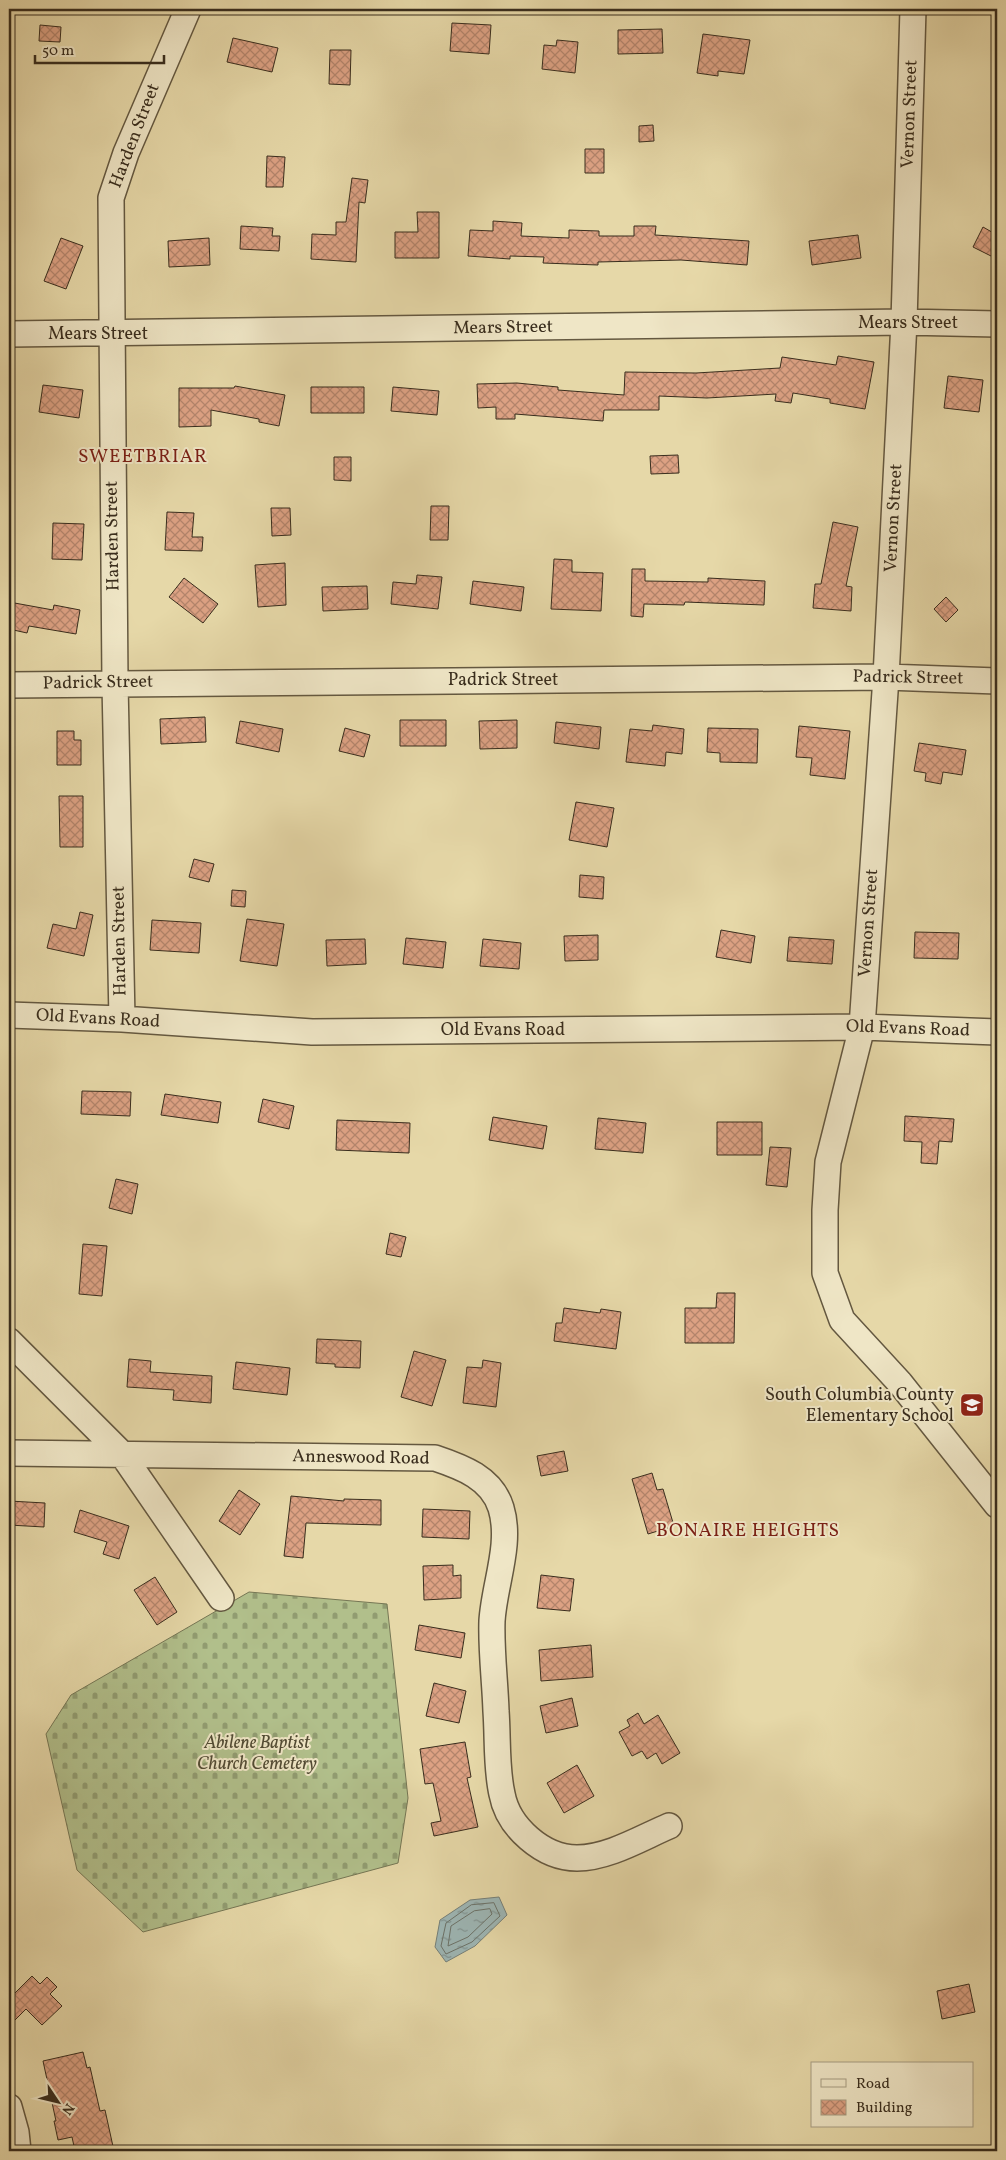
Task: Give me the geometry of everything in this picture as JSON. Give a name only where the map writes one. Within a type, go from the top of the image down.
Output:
[{"type":"street","name":"Harden Street","points":[[122,1019],[115,683],[111,198],[126,153],[188,9]]},
{"type":"street","name":"Vernon Street","points":[[912,9],[904,322],[886,677],[862,1027],[828,1162],[825,1210],[825,1273],[842,1320],[900,1383],[997,1505]]},
{"type":"street","name":"Mears Street","points":[[9,334],[904,322],[997,324]]},
{"type":"street","name":"Padrick Street","points":[[9,685],[886,677],[997,681]]},
{"type":"street","name":"Old Evans Road","points":[[9,1015],[122,1019],[312,1032],[862,1027],[997,1032]]},
{"type":"street","points":[[9,1341],[122,1454],[221,1598]]},
{"type":"street","name":"Anneswood Road","points":[[9,1453],[436,1458],[465,1467],[486,1483],[501,1508],[504,1536],[492,1621],[493,1656],[502,1795],[513,1821],[532,1841],[555,1854],[576,1858],[604,1855],[669,1826]]},
{"type":"street","points":[[9,2107],[16,2132],[18,2151]]},
{"type":"green space","name":"Abilene Baptist Church Cemetery","points":[[249,1592],[387,1604],[408,1798],[398,1863],[143,1932],[77,1870],[46,1734],[71,1695]]},
{"type":"water","points":[[499,1897],[507,1915],[475,1946],[446,1962],[435,1947],[440,1920],[470,1900]]},
{"type":"building","points":[[452,23],[491,25],[489,54],[450,51]]},
{"type":"building","points":[[40,25],[61,27],[60,42],[39,41]]},
{"type":"building","points":[[662,29],[663,53],[618,54],[618,30]]},
{"type":"building","points":[[703,34],[750,40],[744,74],[718,71],[718,76],[697,73]]},
{"type":"building","points":[[233,38],[278,48],[272,72],[227,62]]},
{"type":"building","points":[[557,40],[578,42],[575,73],[542,69],[544,45],[556,46]]},
{"type":"building","points":[[330,50],[351,50],[350,85],[329,84]]},
{"type":"building","points":[[653,125],[654,141],[639,142],[639,126]]},
{"type":"building","points":[[585,149],[604,149],[604,173],[585,173]]},
{"type":"building","points":[[267,156],[285,157],[283,187],[266,187]]},
{"type":"building","points":[[352,178],[368,180],[365,203],[359,202],[356,262],[311,259],[312,234],[336,235],[336,222],[346,222]]},
{"type":"building","points":[[417,212],[439,212],[439,258],[395,258],[395,232],[418,232]]},
{"type":"building","points":[[493,221],[522,223],[521,236],[569,238],[569,230],[599,231],[599,236],[634,236],[634,226],[656,226],[655,235],[749,241],[747,265],[681,260],[598,262],[598,265],[543,263],[544,257],[510,256],[510,259],[468,256],[470,230],[493,231]]},
{"type":"building","points":[[241,226],[273,228],[272,236],[280,236],[279,251],[240,249]]},
{"type":"building","points":[[983,227],[997,235],[997,249],[993,257],[973,247]]},
{"type":"building","points":[[858,235],[861,258],[812,265],[809,241]]},
{"type":"building","points":[[61,238],[83,246],[66,289],[44,281]]},
{"type":"building","points":[[209,238],[210,265],[169,267],[168,241]]},
{"type":"building","points":[[838,356],[874,362],[865,409],[830,403],[830,399],[793,393],[791,403],[775,401],[776,394],[707,398],[659,396],[659,410],[604,410],[603,421],[515,414],[515,419],[496,419],[496,407],[478,408],[477,384],[517,383],[558,387],[558,390],[624,395],[625,372],[696,373],[780,368],[782,357],[836,365]]},
{"type":"building","points":[[948,376],[983,380],[979,412],[944,408]]},
{"type":"building","points":[[43,385],[83,390],[79,418],[39,412]]},
{"type":"building","points":[[235,386],[285,395],[279,426],[259,422],[259,419],[211,410],[211,426],[179,427],[179,388],[234,388]]},
{"type":"building","points":[[311,387],[364,387],[364,413],[311,413]]},
{"type":"building","points":[[393,387],[439,391],[437,415],[391,411]]},
{"type":"building","points":[[678,455],[679,473],[651,474],[650,456]]},
{"type":"building","points":[[334,457],[351,457],[351,481],[334,480]]},
{"type":"building","points":[[431,506],[449,506],[448,540],[430,540]]},
{"type":"building","points":[[271,508],[290,508],[291,535],[272,536]]},
{"type":"building","points":[[167,512],[194,513],[192,537],[203,537],[202,551],[165,550]]},
{"type":"building","points":[[833,522],[858,527],[846,586],[852,587],[851,611],[813,608],[815,584],[821,584]]},
{"type":"building","points":[[53,523],[84,524],[82,560],[52,559]]},
{"type":"building","points":[[554,559],[572,560],[572,572],[603,573],[601,611],[551,609]]},
{"type":"building","points":[[285,563],[286,605],[258,607],[255,565]]},
{"type":"building","points":[[632,569],[645,569],[645,581],[708,582],[708,578],[765,581],[764,605],[685,602],[684,605],[644,604],[643,617],[631,616]]},
{"type":"building","points":[[417,575],[442,577],[438,609],[391,604],[393,582],[416,584]]},
{"type":"building","points":[[184,578],[218,604],[203,623],[169,597]]},
{"type":"building","points":[[473,581],[524,587],[521,611],[470,604]]},
{"type":"building","points":[[367,586],[368,609],[323,611],[322,587]]},
{"type":"building","points":[[946,597],[958,610],[946,622],[934,609]]},
{"type":"building","points":[[9,602],[53,610],[54,605],[80,610],[76,634],[29,626],[27,633],[9,629]]},
{"type":"building","points":[[205,717],[206,742],[161,744],[160,719]]},
{"type":"building","points":[[400,720],[446,720],[446,746],[400,746]]},
{"type":"building","points":[[517,720],[517,748],[480,749],[479,721]]},
{"type":"building","points":[[240,721],[283,729],[279,752],[236,743]]},
{"type":"building","points":[[556,722],[601,727],[599,749],[554,743]]},
{"type":"building","points":[[653,725],[684,729],[682,754],[666,752],[665,766],[626,762],[630,729],[652,731]]},
{"type":"building","points":[[799,726],[850,731],[845,779],[810,775],[812,758],[796,757]]},
{"type":"building","points":[[345,728],[370,735],[364,757],[339,751]]},
{"type":"building","points":[[708,728],[758,729],[757,763],[720,762],[720,753],[707,752]]},
{"type":"building","points":[[57,731],[74,731],[74,740],[81,740],[81,765],[57,765]]},
{"type":"building","points":[[919,743],[966,750],[962,775],[943,772],[941,784],[925,781],[926,773],[914,771]]},
{"type":"building","points":[[59,796],[83,796],[83,847],[60,847]]},
{"type":"building","points":[[576,802],[614,808],[607,847],[569,840]]},
{"type":"building","points":[[194,859],[214,864],[209,882],[189,877]]},
{"type":"building","points":[[580,875],[604,877],[603,899],[579,897]]},
{"type":"building","points":[[232,890],[246,891],[245,907],[231,906]]},
{"type":"building","points":[[80,912],[93,915],[84,956],[47,948],[53,924],[76,929]]},
{"type":"building","points":[[247,919],[284,924],[277,966],[240,961]]},
{"type":"building","points":[[152,920],[201,923],[199,953],[150,950]]},
{"type":"building","points":[[721,930],[755,936],[751,963],[716,957]]},
{"type":"building","points":[[915,932],[959,933],[958,959],[914,958]]},
{"type":"building","points":[[598,935],[598,960],[565,961],[564,936]]},
{"type":"building","points":[[789,937],[834,940],[832,964],[787,961]]},
{"type":"building","points":[[406,938],[446,942],[443,968],[403,964]]},
{"type":"building","points":[[365,939],[366,964],[327,966],[326,940]]},
{"type":"building","points":[[483,939],[521,943],[519,969],[480,966]]},
{"type":"building","points":[[82,1091],[131,1092],[130,1116],[81,1114]]},
{"type":"building","points":[[165,1094],[221,1102],[218,1123],[161,1115]]},
{"type":"building","points":[[263,1099],[294,1106],[289,1129],[258,1122]]},
{"type":"building","points":[[905,1116],[954,1119],[952,1142],[939,1141],[937,1164],[921,1163],[922,1142],[904,1141]]},
{"type":"building","points":[[493,1117],[547,1126],[543,1149],[489,1140]]},
{"type":"building","points":[[598,1118],[646,1123],[643,1153],[595,1149]]},
{"type":"building","points":[[337,1120],[410,1123],[409,1153],[336,1150]]},
{"type":"building","points":[[717,1122],[762,1122],[762,1155],[717,1155]]},
{"type":"building","points":[[770,1147],[791,1148],[787,1187],[766,1185]]},
{"type":"building","points":[[116,1179],[138,1184],[132,1214],[109,1208]]},
{"type":"building","points":[[390,1233],[406,1237],[401,1257],[386,1254]]},
{"type":"building","points":[[83,1244],[107,1246],[102,1296],[79,1294]]},
{"type":"building","points":[[717,1293],[735,1293],[734,1343],[685,1343],[685,1308],[716,1308]]},
{"type":"building","points":[[564,1308],[600,1313],[601,1309],[621,1312],[616,1349],[554,1341],[556,1323],[562,1323]]},
{"type":"building","points":[[317,1339],[361,1341],[360,1368],[335,1367],[335,1364],[316,1363]]},
{"type":"building","points":[[414,1351],[446,1360],[432,1406],[401,1397]]},
{"type":"building","points":[[129,1359],[151,1361],[150,1372],[212,1376],[211,1403],[173,1400],[174,1390],[127,1387]]},
{"type":"building","points":[[483,1360],[501,1363],[496,1407],[463,1403],[467,1367],[482,1368]]},
{"type":"building","points":[[236,1362],[290,1368],[287,1395],[233,1389]]},
{"type":"building","points":[[564,1451],[568,1471],[541,1476],[537,1456]]},
{"type":"building","points":[[652,1473],[657,1490],[663,1489],[674,1526],[648,1534],[632,1479]]},
{"type":"building","points":[[239,1490],[260,1504],[240,1535],[219,1521]]},
{"type":"building","points":[[291,1496],[344,1501],[344,1499],[381,1500],[381,1525],[306,1523],[303,1558],[284,1556]]},
{"type":"building","points":[[9,1501],[45,1503],[44,1527],[9,1525]]},
{"type":"building","points":[[423,1509],[470,1511],[469,1539],[422,1537]]},
{"type":"building","points":[[80,1510],[129,1526],[119,1559],[103,1554],[107,1542],[74,1532]]},
{"type":"building","points":[[453,1565],[453,1576],[461,1575],[461,1598],[424,1600],[423,1566]]},
{"type":"building","points":[[541,1575],[574,1579],[570,1611],[537,1608]]},
{"type":"building","points":[[155,1577],[177,1612],[157,1625],[134,1590]]},
{"type":"building","points":[[419,1625],[465,1633],[461,1658],[415,1650]]},
{"type":"building","points":[[591,1645],[593,1677],[541,1681],[539,1650]]},
{"type":"building","points":[[434,1683],[466,1691],[459,1723],[426,1716]]},
{"type":"building","points":[[572,1698],[578,1726],[546,1733],[540,1706]]},
{"type":"building","points":[[638,1713],[644,1724],[658,1715],[680,1753],[662,1764],[656,1753],[647,1759],[642,1751],[632,1756],[619,1732],[630,1726],[627,1720]]},
{"type":"building","points":[[465,1742],[471,1777],[467,1778],[478,1827],[434,1836],[431,1823],[441,1821],[433,1783],[425,1784],[420,1749]]},
{"type":"building","points":[[577,1765],[594,1796],[564,1813],[547,1783]]},
{"type":"building","points":[[32,1976],[40,1984],[47,1977],[57,1987],[50,1994],[62,2006],[42,2025],[26,2009],[9,2026],[9,1999]]},
{"type":"building","points":[[969,1984],[975,2012],[942,2019],[937,1991]]},
{"type":"building","points":[[83,2052],[87,2068],[90,2067],[100,2111],[105,2110],[114,2151],[75,2151],[72,2137],[58,2140],[54,2121],[56,2121],[43,2061]]},
{"type":"place","name":"South Columbia County Elementary School","points":[[972,1405]]},
{"type":"district","name":"SWEETBRIAR","points":[[143,457]]},
{"type":"district","name":"BONAIRE HEIGHTS","points":[[748,1531]]}]
